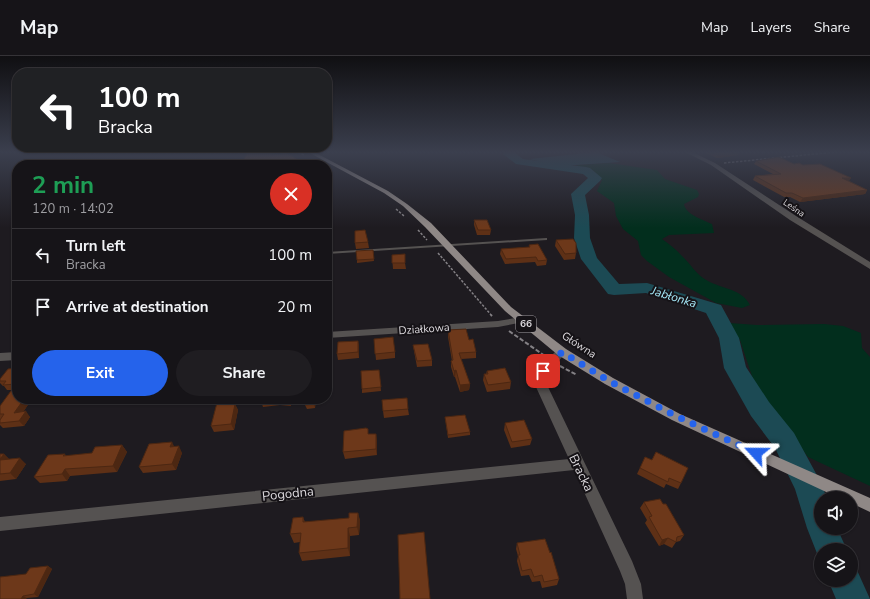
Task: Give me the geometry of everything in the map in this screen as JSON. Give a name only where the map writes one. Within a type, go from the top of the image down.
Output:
[{"type":"main road","name":"Główna","points":[[359,177],[386,192],[405,205],[428,225],[508,309],[558,357],[609,381],[676,416],[870,505]]},
{"type":"street","name":"Leśna","points":[[733,177],[793,218],[870,266]]},
{"type":"street","name":"Działkowa","points":[[332,335],[498,324],[521,320]]},
{"type":"street","points":[[0,357],[12,356]]},
{"type":"street","name":"Bracka","points":[[558,357],[543,371],[542,387],[626,567],[633,584],[635,599]]},
{"type":"street","name":"Pogodna","points":[[0,524],[577,464]]},
{"type":"lane","points":[[332,253],[546,239]]},
{"type":"path","points":[[390,204],[408,220]]},
{"type":"path","points":[[414,225],[498,324],[558,357]]},
{"type":"green space","points":[[600,177],[664,177],[697,190],[699,194],[698,197],[684,204],[685,208],[691,214],[712,224],[714,233],[669,235],[662,239],[685,258],[704,279],[737,292],[747,300],[750,305],[742,308],[716,303],[669,277],[647,261],[641,255],[638,241],[623,229],[616,216],[614,203],[597,191],[602,180]]},
{"type":"green space","points":[[729,323],[757,325],[824,324],[843,326],[861,333],[862,348],[870,357],[870,486],[808,457],[755,385],[740,340]]},
{"type":"building","points":[[757,177],[850,177],[851,178],[842,178],[867,190],[803,198],[792,193],[786,193]]},
{"type":"building","points":[[474,220],[487,220],[491,230],[478,230]]},
{"type":"building","points":[[365,230],[368,242],[355,243],[355,231]]},
{"type":"building","points":[[573,239],[576,243],[576,253],[565,254],[556,240]]},
{"type":"building","points":[[538,244],[547,260],[538,261],[536,257],[506,259],[501,249],[530,247],[529,245]]},
{"type":"building","points":[[373,250],[374,259],[357,260],[356,251]]},
{"type":"building","points":[[405,254],[405,263],[392,263],[392,255]]},
{"type":"building","points":[[466,329],[469,340],[473,339],[476,352],[459,353],[470,384],[460,385],[456,370],[454,371],[451,361],[453,360],[448,330]]},
{"type":"building","points":[[393,337],[395,352],[375,354],[374,339]]},
{"type":"building","points":[[358,341],[358,352],[337,354],[338,342]]},
{"type":"building","points":[[428,344],[432,360],[417,361],[413,345]]},
{"type":"building","points":[[505,368],[511,382],[488,385],[484,374],[488,374],[487,371]]},
{"type":"building","points":[[8,369],[12,369],[12,384],[3,385],[6,381],[0,381],[0,379]]},
{"type":"building","points":[[379,370],[381,387],[362,389],[361,371]]},
{"type":"building","points":[[12,390],[12,404],[20,404],[14,413],[26,411],[19,421],[0,423],[0,420],[4,414],[0,414],[0,406]]},
{"type":"building","points":[[407,398],[408,409],[383,411],[382,400]]},
{"type":"building","points":[[217,404],[235,404],[231,424],[211,426]]},
{"type":"building","points":[[465,415],[470,432],[448,435],[445,417]]},
{"type":"building","points":[[524,420],[532,439],[512,442],[505,423]]},
{"type":"building","points":[[368,429],[368,434],[376,434],[376,449],[343,452],[344,431]]},
{"type":"building","points":[[172,442],[170,447],[179,446],[172,464],[139,467],[149,444]]},
{"type":"building","points":[[122,445],[113,466],[65,469],[62,474],[34,477],[48,455],[65,454],[63,456],[92,453],[95,447]]},
{"type":"building","points":[[656,452],[688,468],[681,483],[669,478],[668,482],[640,468],[645,457],[652,460]]},
{"type":"building","points":[[20,458],[10,473],[0,474],[0,460]]},
{"type":"building","points":[[660,499],[663,504],[666,504],[684,535],[677,537],[676,542],[668,538],[662,540],[649,517],[652,516],[644,502]]},
{"type":"building","points":[[349,513],[358,513],[357,527],[348,528],[348,548],[299,553],[301,533],[290,534],[293,518],[303,517],[303,522],[349,518]]},
{"type":"building","points":[[424,532],[430,599],[400,599],[398,535]]},
{"type":"building","points":[[545,539],[550,553],[551,552],[559,579],[544,582],[542,575],[534,577],[531,569],[522,571],[517,543]]},
{"type":"building","points":[[48,566],[34,594],[23,596],[21,599],[0,599],[0,577],[26,574],[30,568]]},
{"type":"waterway","name":"Jabłonka","points":[[595,177],[578,194],[582,215],[582,238],[589,259],[614,290],[647,288],[714,309],[729,338],[735,368],[760,409],[785,441],[809,488],[814,503]]},
{"type":"waterway","name":"Jabłonka","points":[[825,535],[828,543]]},
{"type":"waterway","name":"Jabłonka","points":[[847,587],[853,599]]},
{"type":"route","points":[[543,371],[562,352],[609,381],[676,416],[756,453]]}]
